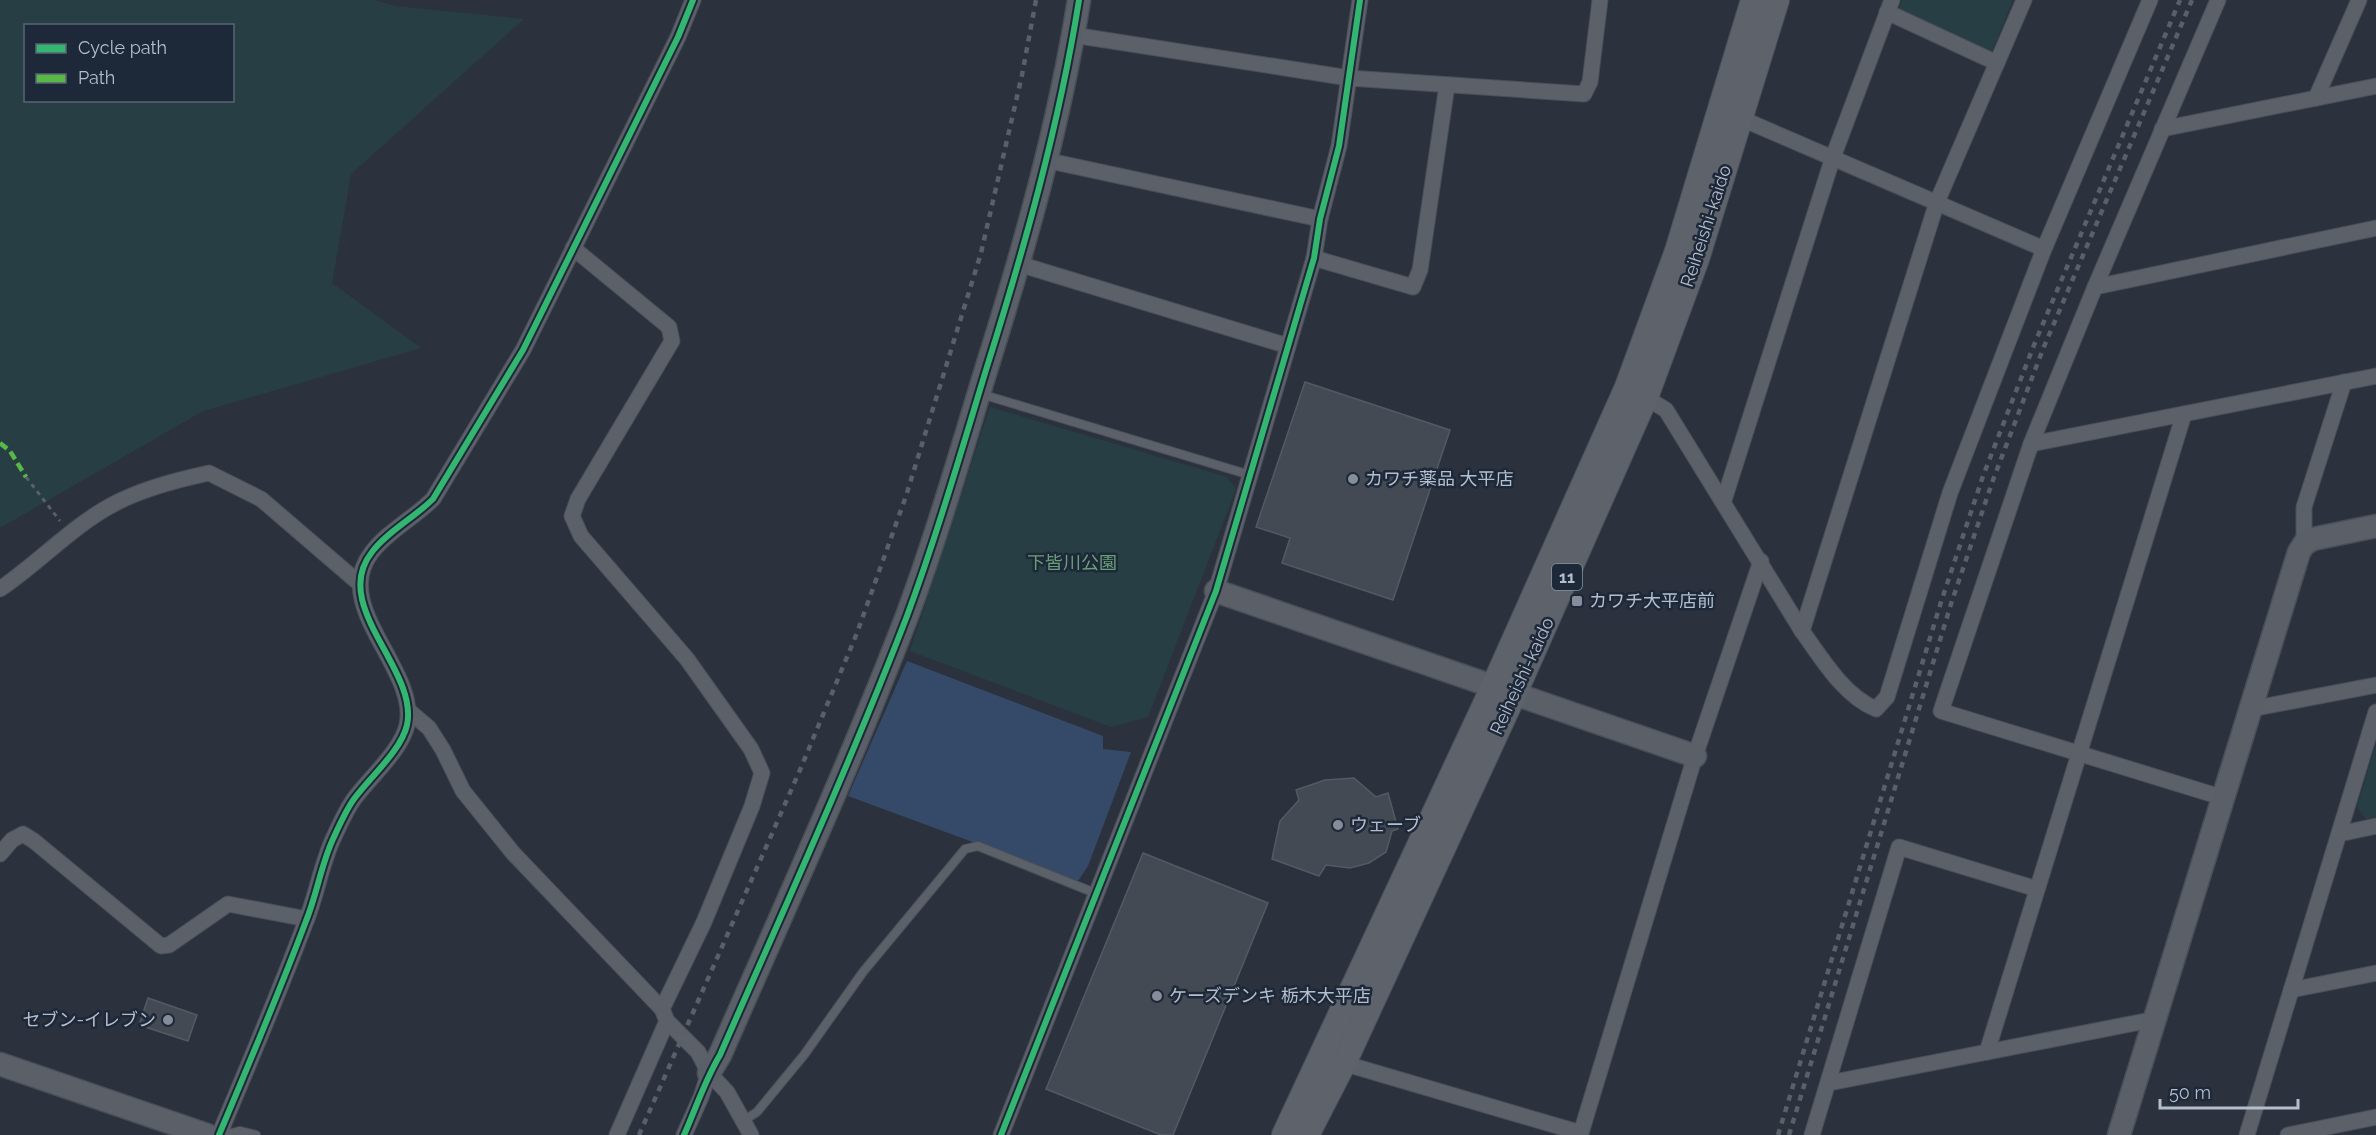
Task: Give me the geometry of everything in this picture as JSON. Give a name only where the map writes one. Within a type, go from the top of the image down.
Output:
[{"type":"main road","name":"Reiheishi-kaido","points":[[1731,114],[1753,0]]},
{"type":"main road","name":"Reiheishi-kaido","points":[[1307,1135],[1333,1060],[1503,691],[1570,519],[1637,392],[1677,250],[1777,0]]},
{"type":"main road","name":"Reiheishi-kaido","points":[[1284,1135],[1333,1060]]},
{"type":"street","points":[[219,1135],[307,919],[332,841],[353,800],[405,734],[409,711],[408,702],[364,608],[360,584],[365,563],[372,552],[433,499],[522,350],[678,37],[693,0]]},
{"type":"street","points":[[684,1135],[709,1073],[720,1055],[836,789],[907,615],[952,483],[1020,264],[1073,35],[1078,0]]},
{"type":"street","points":[[1001,1135],[1216,591],[1314,258],[1320,219],[1339,146],[1360,0]]},
{"type":"street","points":[[1073,35],[1348,78],[1584,94],[1590,82],[1600,0]]},
{"type":"street","points":[[1802,631],[1937,202],[2024,0]]},
{"type":"street","points":[[1637,392],[1666,410],[1724,500],[1802,631],[1824,662],[1861,703],[1876,709],[1887,697],[1950,493],[2044,249],[2150,0]]},
{"type":"street","points":[[2218,0],[2095,287],[2031,444],[1941,711],[2224,798]]},
{"type":"street","points":[[2316,98],[2359,0]]},
{"type":"street","points":[[1724,500],[1833,157],[1889,6],[1997,63]]},
{"type":"street","points":[[1314,258],[1413,287],[1420,270],[1447,85]]},
{"type":"street","points":[[2162,129],[2376,86]]},
{"type":"street","points":[[1731,114],[2044,249]]},
{"type":"street","points":[[1045,160],[1320,219]]},
{"type":"street","points":[[2095,287],[2376,228]]},
{"type":"street","points":[[573,248],[669,327],[672,341],[578,499],[572,516],[582,536],[687,659],[751,749],[762,773],[752,806],[664,1015],[617,1135]]},
{"type":"street","points":[[1020,264],[1288,346]]},
{"type":"street","points":[[2031,444],[2376,376]]},
{"type":"street","points":[[2304,544],[2304,507],[2344,382]]},
{"type":"street","points":[[1987,1052],[2184,414]]},
{"type":"street","points":[[0,588],[28,570],[110,506],[127,498],[209,472],[261,499],[360,584]]},
{"type":"street","points":[[2119,1135],[2299,552],[2304,544],[2313,539],[2376,526]]},
{"type":"street","points":[[1333,1060],[1580,1134],[1695,756],[1761,561]]},
{"type":"street","points":[[1216,591],[1695,756]]},
{"type":"street","points":[[2251,709],[2376,685]]},
{"type":"street","points":[[409,711],[429,728],[464,791],[513,853],[698,1052],[709,1073],[727,1092],[751,1135]]},
{"type":"street","points":[[2247,1135],[2376,712]]},
{"type":"street","points":[[2339,834],[2376,826]]},
{"type":"street","points":[[0,854],[12,840],[22,834],[28,837],[161,946],[169,945],[228,904],[307,919]]},
{"type":"street","points":[[1812,1135],[1899,847],[2037,889]]},
{"type":"street","points":[[2291,990],[2376,973]]},
{"type":"street","points":[[1829,1083],[2156,1019]]},
{"type":"street","points":[[0,1064],[207,1135]]},
{"type":"street","points":[[2288,1135],[2376,1117]]},
{"type":"lane","points":[[979,393],[1250,475]]},
{"type":"lane","points":[[742,1121],[757,1112],[804,1055],[863,972],[965,849],[978,846],[1095,893]]},
{"type":"lane","points":[[224,1135],[240,1131],[256,1135]]},
{"type":"path","points":[[26,477],[70,535]]},
{"type":"green space","points":[[0,0],[374,0],[395,6],[524,19],[351,174],[332,283],[421,348],[203,411],[0,528]]},
{"type":"green space","points":[[1902,0],[2013,0],[1992,51],[1898,11]]},
{"type":"green space","name":"下皆川公園","points":[[990,407],[1227,477],[1236,489],[1148,717],[1111,727],[910,651]]},
{"type":"green space","points":[[2376,744],[2376,817],[2366,819],[2357,807]]},
{"type":"water","points":[[907,661],[1103,736],[1103,749],[1131,752],[1088,866],[1078,881],[848,796]]},
{"type":"building","name":"カワチ薬品 大平店","points":[[1305,382],[1450,430],[1393,600],[1282,563],[1290,538],[1256,527]]},
{"type":"building","name":"ウェーブ","points":[[1354,778],[1376,797],[1388,793],[1398,829],[1392,831],[1386,852],[1369,863],[1350,868],[1326,865],[1319,876],[1272,859],[1280,821],[1299,800],[1296,790],[1325,780]]},
{"type":"building","name":"ケーズデンキ 栃木大平店","points":[[1143,853],[1268,903],[1173,1135],[1161,1135],[1046,1089]]},
{"type":"building","name":"セブン-イレブン","points":[[148,998],[197,1015],[188,1041],[139,1025]]},
{"type":"railway","points":[[639,1135],[800,770],[857,633],[906,496],[981,253],[1022,75],[1036,0]]},
{"type":"railway","points":[[1778,1135],[1941,602],[1983,476],[2034,345],[2180,0]]},
{"type":"railway","points":[[1789,1135],[1951,604],[1993,480],[2043,349],[2192,0]]},
{"type":"marked path","points":[[0,443],[10,451],[26,477]]},
{"type":"cycle path","points":[[219,1135],[296,948],[333,839],[351,803],[392,754],[404,735],[407,725],[407,704],[401,682],[367,616],[361,594],[362,573],[378,545],[433,499],[523,350],[678,37],[693,0]]},
{"type":"cycle path","points":[[684,1135],[840,781],[918,586],[958,463],[1027,233],[1051,141],[1079,0]]},
{"type":"cycle path","points":[[1001,1135],[1216,591],[1314,258],[1320,219],[1339,146],[1360,0]]},
{"type":"place","name":"カワチ薬品 大平店","points":[[1353,479]]},
{"type":"place","name":"カワチ大平店前","points":[[1577,601]]},
{"type":"place","name":"ウェーブ","points":[[1338,825]]},
{"type":"place","name":"ケーズデンキ 栃木大平店","points":[[1157,996]]},
{"type":"place","name":"セブン-イレブン","points":[[168,1020]]}]
